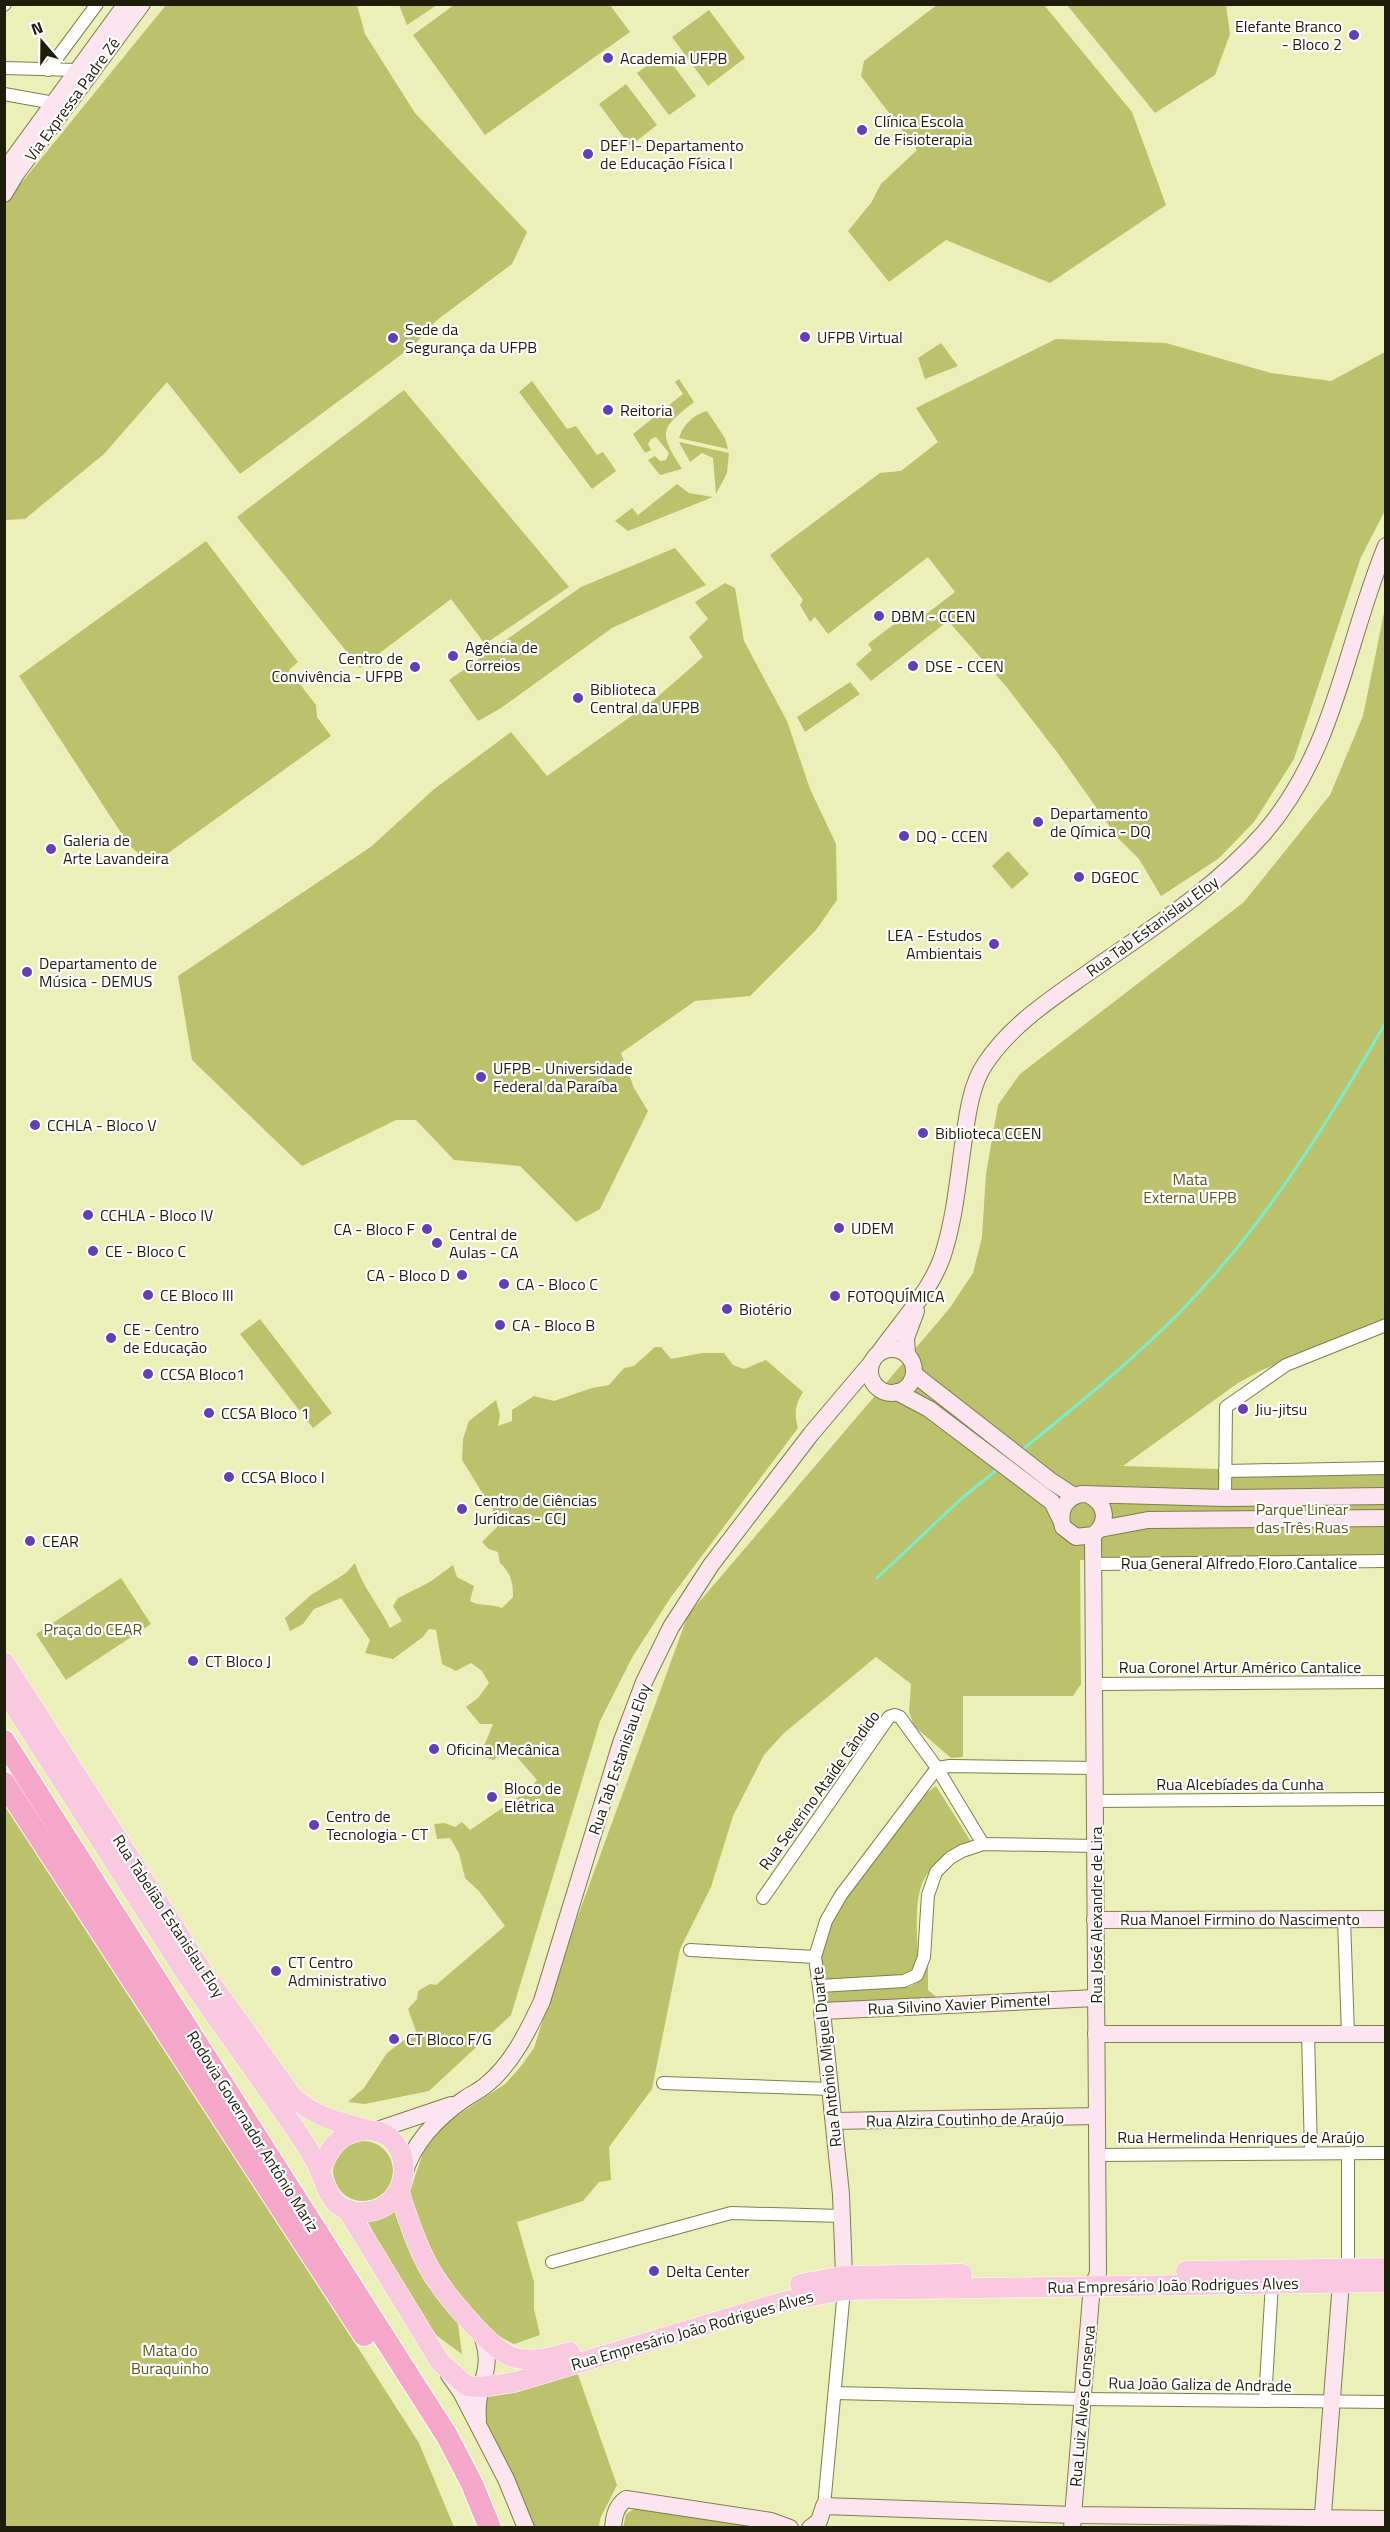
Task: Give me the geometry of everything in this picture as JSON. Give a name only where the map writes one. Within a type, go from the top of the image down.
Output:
[{"type":"highway","name":"Rodovia Governador Antônio Mariz","points":[[4,1741],[447,2436],[472,2484],[490,2528]]},
{"type":"highway","name":"Rodovia Governador Antônio Mariz","points":[[4,1783],[398,2386],[452,2477],[474,2528]]},
{"type":"main road","name":"Rua Tabelião Estanislau Eloy","points":[[4,1662],[201,1969],[292,2096],[306,2109],[329,2120],[372,2130]]},
{"type":"main road","name":"Rua Tabelião Estanislau Eloy","points":[[4,1689],[188,1977],[279,2104],[320,2171]]},
{"type":"main road","points":[[348,2211],[370,2212],[382,2207],[401,2184],[401,2152],[387,2136],[372,2130],[348,2134],[329,2150],[320,2171],[330,2194],[336,2203],[348,2211],[440,2362],[467,2386],[482,2387]]},
{"type":"main road","name":"Rua Empresário João Rodrigues Alves","points":[[401,2184],[418,2245],[432,2274],[481,2334],[500,2350],[516,2358],[535,2360],[553,2357],[791,2286],[844,2283],[1345,2275],[1386,2282]]},
{"type":"main road","name":"Rua Empresário João Rodrigues Alves","points":[[1095,2279],[1272,2283],[1386,2268]]},
{"type":"main road","name":"Rua Empresário João Rodrigues Alves","points":[[482,2387],[515,2382],[844,2283]]},
{"type":"street","points":[[48,70],[97,4]]},
{"type":"street","name":"Via Expressa Padre Zé","points":[[4,171],[126,4]]},
{"type":"street","name":"Via Expressa Padre Zé","points":[[4,194],[16,174],[142,4]]},
{"type":"street","points":[[4,68],[77,70]]},
{"type":"street","points":[[4,94],[54,103]]},
{"type":"street","name":"Rua Tab Estanislau Eloy","points":[[401,2184],[408,2159],[415,2148],[440,2119],[486,2085],[507,2061],[527,2032],[542,2001],[621,1743],[644,1682],[671,1627],[711,1565],[836,1403],[876,1357],[936,1273],[945,1251],[953,1214],[968,1113],[983,1065],[1022,1020],[1177,910],[1226,871],[1264,832],[1294,790],[1317,752],[1334,707],[1371,582],[1386,546]]},
{"type":"street","name":"Rua Tab Estanislau Eloy","points":[[907,1354],[906,1338],[922,1295]]},
{"type":"street","points":[[1225,1498],[1227,1407],[1286,1365],[1386,1325]]},
{"type":"street","points":[[897,1392],[908,1386],[914,1374],[913,1363],[907,1354],[896,1349],[876,1357],[870,1373],[874,1384],[885,1391],[897,1392],[929,1409],[1047,1488],[1081,1495],[1225,1498],[1386,1496]]},
{"type":"street","points":[[914,1374],[1047,1488],[1068,1530],[1092,1561]]},
{"type":"street","name":"Rua Tab Estanislau Eloy","points":[[836,1403],[859,1388],[874,1384]]},
{"type":"street","points":[[1225,1471],[1386,1468]]},
{"type":"street","points":[[1068,1530],[1063,1506],[1081,1495]]},
{"type":"street","points":[[1081,1495],[1100,1503],[1104,1509],[1105,1516],[1097,1532]]},
{"type":"street","points":[[1332,1496],[1332,1520]]},
{"type":"street","points":[[1068,1530],[1097,1532],[1148,1520],[1386,1518]]},
{"type":"street","name":"Rua José Alexandre de Lira","points":[[1095,2279],[1097,2116],[1095,1684],[1092,1561],[1097,1532]]},
{"type":"street","name":"Rua General Alfredo Floro Cantalice","points":[[1092,1561],[1386,1561]]},
{"type":"street","name":"Rua Coronel Artur Américo Cantalice","points":[[1095,1684],[1386,1682]]},
{"type":"street","name":"Rua Severino Ataíde Cândido","points":[[763,1898],[889,1717],[895,1715],[900,1717],[937,1767],[983,1844]]},
{"type":"street","points":[[937,1767],[1095,1768]]},
{"type":"street","name":"Rua Antônio Miguel Duarte","points":[[813,2526],[824,2506],[844,2283],[842,2216],[834,2121],[815,1958],[826,1921],[841,1895],[937,1767]]},
{"type":"street","name":"Rua Alcebíades da Cunha","points":[[1095,1801],[1386,1799]]},
{"type":"street","points":[[819,1986],[904,1981],[917,1975],[924,1957],[928,1895],[936,1872],[956,1854],[983,1844],[1095,1846]]},
{"type":"street","points":[[1344,1919],[1348,2034]]},
{"type":"street","name":"Rua Manoel Firmino do Nascimento","points":[[1095,1920],[1386,1919]]},
{"type":"street","points":[[690,1950],[815,1958]]},
{"type":"street","name":"Rua Silvino Xavier Pimentel","points":[[822,2011],[1096,1998]]},
{"type":"street","points":[[1096,2034],[1386,2034]]},
{"type":"street","points":[[1308,2034],[1311,2152]]},
{"type":"street","points":[[663,2083],[830,2089]]},
{"type":"street","name":"Rua Tab Estanislau Eloy","points":[[372,2130],[461,2102]]},
{"type":"street","name":"Rua Alzira Coutinho de Araújo","points":[[834,2121],[1097,2116]]},
{"type":"street","points":[[1322,2523],[1345,2275],[1348,2152]]},
{"type":"street","name":"Rua Hermelinda Henriques de Araújo","points":[[1097,2155],[1386,2153]]},
{"type":"street","points":[[552,2262],[732,2213],[842,2216]]},
{"type":"street","name":"Rua Luiz Alves Conserva","points":[[1073,2521],[1082,2399],[1095,2279]]},
{"type":"street","points":[[1265,2401],[1272,2283]]},
{"type":"street","points":[[478,2424],[477,2407],[489,2365],[481,2334]]},
{"type":"street","points":[[440,2362],[461,2392],[478,2424],[506,2480],[526,2528]]},
{"type":"street","name":"Rua João Galiza de Andrade","points":[[835,2393],[1082,2399],[1386,2402]]},
{"type":"street","points":[[613,2528],[616,2510],[626,2499],[771,2521],[790,2528]]},
{"type":"street","points":[[824,2506],[1073,2521],[1322,2523],[1386,2519]]},
{"type":"green space","points":[[938,4],[1044,5],[1132,112],[1166,205],[1050,283],[946,240],[889,282],[848,231],[871,203],[881,184],[917,150],[861,76],[864,61]]},
{"type":"green space","points":[[166,5],[357,5],[365,34],[415,113],[527,232],[512,264],[437,320],[413,346],[240,474],[167,382],[104,454],[25,519],[5,520],[4,208],[9,198]]},
{"type":"green space","points":[[399,5],[437,5],[407,25]]},
{"type":"green space","points":[[454,5],[610,5],[630,32],[485,135],[413,35]]},
{"type":"green space","points":[[1067,5],[1226,5],[1230,34],[1215,75],[1155,113]]},
{"type":"green space","points":[[709,10],[745,58],[708,86],[672,37]]},
{"type":"green space","points":[[664,53],[696,96],[669,115],[637,73]]},
{"type":"green space","points":[[626,84],[657,125],[630,146],[599,104]]},
{"type":"green space","points":[[1056,339],[1166,343],[1271,373],[1331,381],[1385,352],[1385,511],[1361,557],[1294,759],[1254,822],[1218,859],[1161,896],[1139,859],[1117,837],[1057,752],[1005,685],[948,621],[871,681],[856,664],[872,650],[868,644],[914,609],[921,618],[955,592],[928,557],[828,634],[815,617],[810,622],[800,605],[803,600],[770,555],[880,473],[901,471],[938,442],[916,408]]},
{"type":"green space","points":[[941,343],[958,366],[925,379],[918,358]]},
{"type":"green space","points":[[679,379],[694,402],[669,425],[666,438],[682,469],[660,475],[648,460],[655,456],[660,461],[666,460],[669,453],[656,437],[648,444],[651,450],[645,453],[633,434],[683,394],[675,382]]},
{"type":"green space","points":[[532,381],[567,429],[576,426],[597,455],[603,452],[616,471],[592,489],[519,392]]},
{"type":"green space","points":[[404,390],[569,587],[485,644],[451,599],[360,668],[237,517]]},
{"type":"green space","points":[[707,411],[725,438],[728,449],[679,438],[689,421]]},
{"type":"green space","points":[[679,442],[729,453],[727,473],[716,494],[713,458],[702,453],[690,462]]},
{"type":"green space","points":[[677,484],[689,493],[713,497],[628,531],[615,521],[632,508],[638,515]]},
{"type":"green space","points":[[206,541],[298,662],[289,670],[316,705],[317,717],[331,736],[160,859],[139,854],[129,845],[19,676]]},
{"type":"green space","points":[[675,548],[706,585],[612,628],[501,708],[478,721],[449,680],[581,587]]},
{"type":"green space","points":[[725,583],[735,588],[744,641],[787,721],[810,789],[836,844],[837,900],[816,930],[750,996],[695,1001],[621,1053],[634,1088],[648,1111],[600,1209],[576,1222],[520,1166],[454,1160],[416,1120],[396,1120],[302,1166],[192,1060],[178,976],[372,846],[433,790],[511,732],[547,776],[654,700],[703,657],[689,637],[708,619],[695,602]]},
{"type":"green space","name":"Mata Externa UFPB","points":[[1385,608],[1385,1321],[1262,1370],[1238,1383],[1123,1466],[1217,1469],[1385,1467],[1385,1568],[1295,1568],[1080,1560],[1081,1684],[1073,1696],[963,1696],[963,1757],[951,1758],[914,1726],[909,1712],[911,1684],[876,1657],[784,1733],[764,1755],[733,1816],[711,1887],[680,1949],[652,2089],[609,2147],[611,2180],[599,2182],[583,2201],[517,2222],[534,2282],[534,2309],[540,2335],[514,2344],[496,2335],[453,2290],[432,2256],[412,2207],[410,2191],[423,2153],[443,2125],[505,2084],[534,2048],[564,1954],[688,1615],[949,1309],[973,1273],[982,1237],[986,1174],[998,1105],[1020,1074],[1244,902],[1330,795],[1363,716]]},
{"type":"green space","points":[[850,682],[860,694],[805,732],[797,717]]},
{"type":"green space","points":[[1008,851],[1029,874],[1012,889],[992,866]]},
{"type":"green space","points":[[260,1319],[332,1413],[313,1428],[240,1334]]},
{"type":"green space","points":[[655,1347],[661,1347],[671,1359],[702,1353],[724,1353],[733,1365],[744,1369],[766,1360],[803,1392],[796,1409],[798,1428],[671,1597],[633,1656],[600,1721],[511,2015],[429,2091],[365,2104],[348,2102],[364,2088],[387,2053],[416,2031],[408,2009],[417,1999],[418,1991],[430,1984],[436,1985],[505,1926],[479,1891],[465,1878],[459,1853],[450,1838],[437,1839],[434,1824],[445,1823],[455,1827],[462,1822],[470,1830],[529,1790],[537,1780],[517,1757],[500,1753],[494,1760],[480,1756],[493,1724],[480,1724],[466,1707],[478,1698],[489,1683],[482,1671],[471,1663],[456,1671],[442,1664],[436,1630],[429,1629],[423,1637],[393,1659],[365,1653],[370,1640],[341,1598],[314,1609],[303,1624],[290,1631],[285,1618],[311,1595],[346,1573],[355,1563],[362,1580],[390,1628],[402,1621],[393,1606],[398,1598],[430,1582],[453,1565],[457,1577],[474,1586],[470,1601],[502,1608],[513,1597],[512,1582],[507,1570],[500,1563],[498,1552],[489,1549],[482,1542],[501,1523],[462,1460],[463,1439],[469,1421],[496,1400],[500,1415],[498,1426],[512,1421],[512,1410],[534,1396],[554,1401],[592,1388],[609,1385],[624,1368],[634,1366]]},
{"type":"green space","name":"Praça do CEAR","points":[[121,1578],[151,1624],[66,1680],[36,1634]]},
{"type":"green space","points":[[936,1786],[970,1843],[934,1865],[925,1878],[917,1908],[918,1966],[912,1976],[823,1981],[821,1954],[823,1944],[839,1907],[882,1846],[925,1794]]},
{"type":"green space","name":"Mata do Buraquinho","points":[[4,1795],[419,2443],[454,2527],[5,2527]]},
{"type":"green space","points":[[928,1964],[928,1990],[942,2002],[827,2004],[826,1994],[829,1991],[909,1987],[917,1983]]},
{"type":"green space","points":[[363,2141],[380,2146],[388,2154],[393,2171],[388,2188],[380,2196],[363,2201],[346,2196],[338,2188],[333,2171],[338,2154],[346,2146]]},
{"type":"green space","points":[[397,2209],[458,2324],[462,2354],[437,2336],[409,2299],[368,2222]]},
{"type":"green space","points":[[577,2372],[617,2485],[600,2519],[599,2527],[533,2527],[478,2408],[487,2391]]},
{"type":"green space","points":[[639,2506],[756,2527],[623,2528],[626,2514]]},
{"type":"waterway","points":[[1022,1450],[1142,1348],[1180,1312],[1239,1246],[1317,1136],[1386,1022]]},
{"type":"waterway","points":[[877,1578],[962,1498],[998,1469]]},
{"type":"place","name":"Elefante Branco - Bloco 2","points":[[1354,35]]},
{"type":"place","name":"Academia UFPB","points":[[608,58]]},
{"type":"place","name":"Clínica Escola de Fisioterapia","points":[[862,130]]},
{"type":"place","name":"DEF I- Departamento de Educação Física I","points":[[588,154]]},
{"type":"place","name":"UFPB Virtual","points":[[805,337]]},
{"type":"place","name":"Sede da Segurança da UFPB","points":[[393,338]]},
{"type":"place","name":"Reitoria","points":[[608,410]]},
{"type":"place","name":"DBM - CCEN","points":[[879,616]]},
{"type":"place","name":"Agência de Correios","points":[[453,656]]},
{"type":"place","name":"DSE - CCEN","points":[[913,666]]},
{"type":"place","name":"Centro de Convivência - UFPB","points":[[415,667]]},
{"type":"place","name":"Biblioteca Central da UFPB","points":[[578,698]]},
{"type":"place","name":"Departamento de Qímica - DQ","points":[[1038,822]]},
{"type":"place","name":"DQ - CCEN","points":[[904,836]]},
{"type":"place","name":"Galeria de Arte Lavandeira","points":[[51,849]]},
{"type":"place","name":"DGEOC","points":[[1079,877]]},
{"type":"place","name":"LEA - Estudos Ambientais","points":[[994,944]]},
{"type":"place","name":"Departamento de Música - DEMUS","points":[[27,972]]},
{"type":"place","name":"UFPB - Universidade Federal da Paraíba","points":[[481,1077]]},
{"type":"place","name":"CCHLA - Bloco V","points":[[35,1125]]},
{"type":"place","name":"Biblioteca CCEN","points":[[923,1133]]},
{"type":"place","name":"CCHLA - Bloco IV","points":[[88,1215]]},
{"type":"place","name":"UDEM","points":[[839,1228]]},
{"type":"place","name":"CA - Bloco F","points":[[427,1229]]},
{"type":"place","name":"Central de Aulas - CA","points":[[437,1243]]},
{"type":"place","name":"CE - Bloco C","points":[[93,1251]]},
{"type":"place","name":"CA - Bloco D","points":[[462,1275]]},
{"type":"place","name":"CA - Bloco C","points":[[504,1284]]},
{"type":"place","name":"CE Bloco III","points":[[148,1295]]},
{"type":"place","name":"FOTOQUÍMICA","points":[[835,1296]]},
{"type":"place","name":"Biotério","points":[[727,1309]]},
{"type":"place","name":"CA - Bloco B","points":[[500,1325]]},
{"type":"place","name":"CE - Centro de Educação","points":[[111,1338]]},
{"type":"place","name":"CCSA Bloco1","points":[[148,1374]]},
{"type":"place","name":"Jiu-jitsu","points":[[1243,1409]]},
{"type":"place","name":"CCSA Bloco 1","points":[[209,1413]]},
{"type":"place","name":"CCSA Bloco I","points":[[229,1477]]},
{"type":"place","name":"Centro de Ciências Jurídicas - CCJ","points":[[462,1509]]},
{"type":"place","name":"CEAR","points":[[30,1541]]},
{"type":"place","name":"CT Bloco J","points":[[193,1661]]},
{"type":"place","name":"Oficina Mecânica","points":[[434,1749]]},
{"type":"place","name":"Bloco de Elétrica","points":[[492,1797]]},
{"type":"place","name":"Centro de Tecnologia - CT","points":[[314,1825]]},
{"type":"place","name":"CT Centro Administrativo","points":[[276,1971]]},
{"type":"place","name":"CT Bloco F/G","points":[[394,2039]]},
{"type":"place","name":"Delta Center","points":[[654,2271]]},
{"type":"park label","name":"Parque Linear das Três Ruas","points":[[1302,1518]]}]
